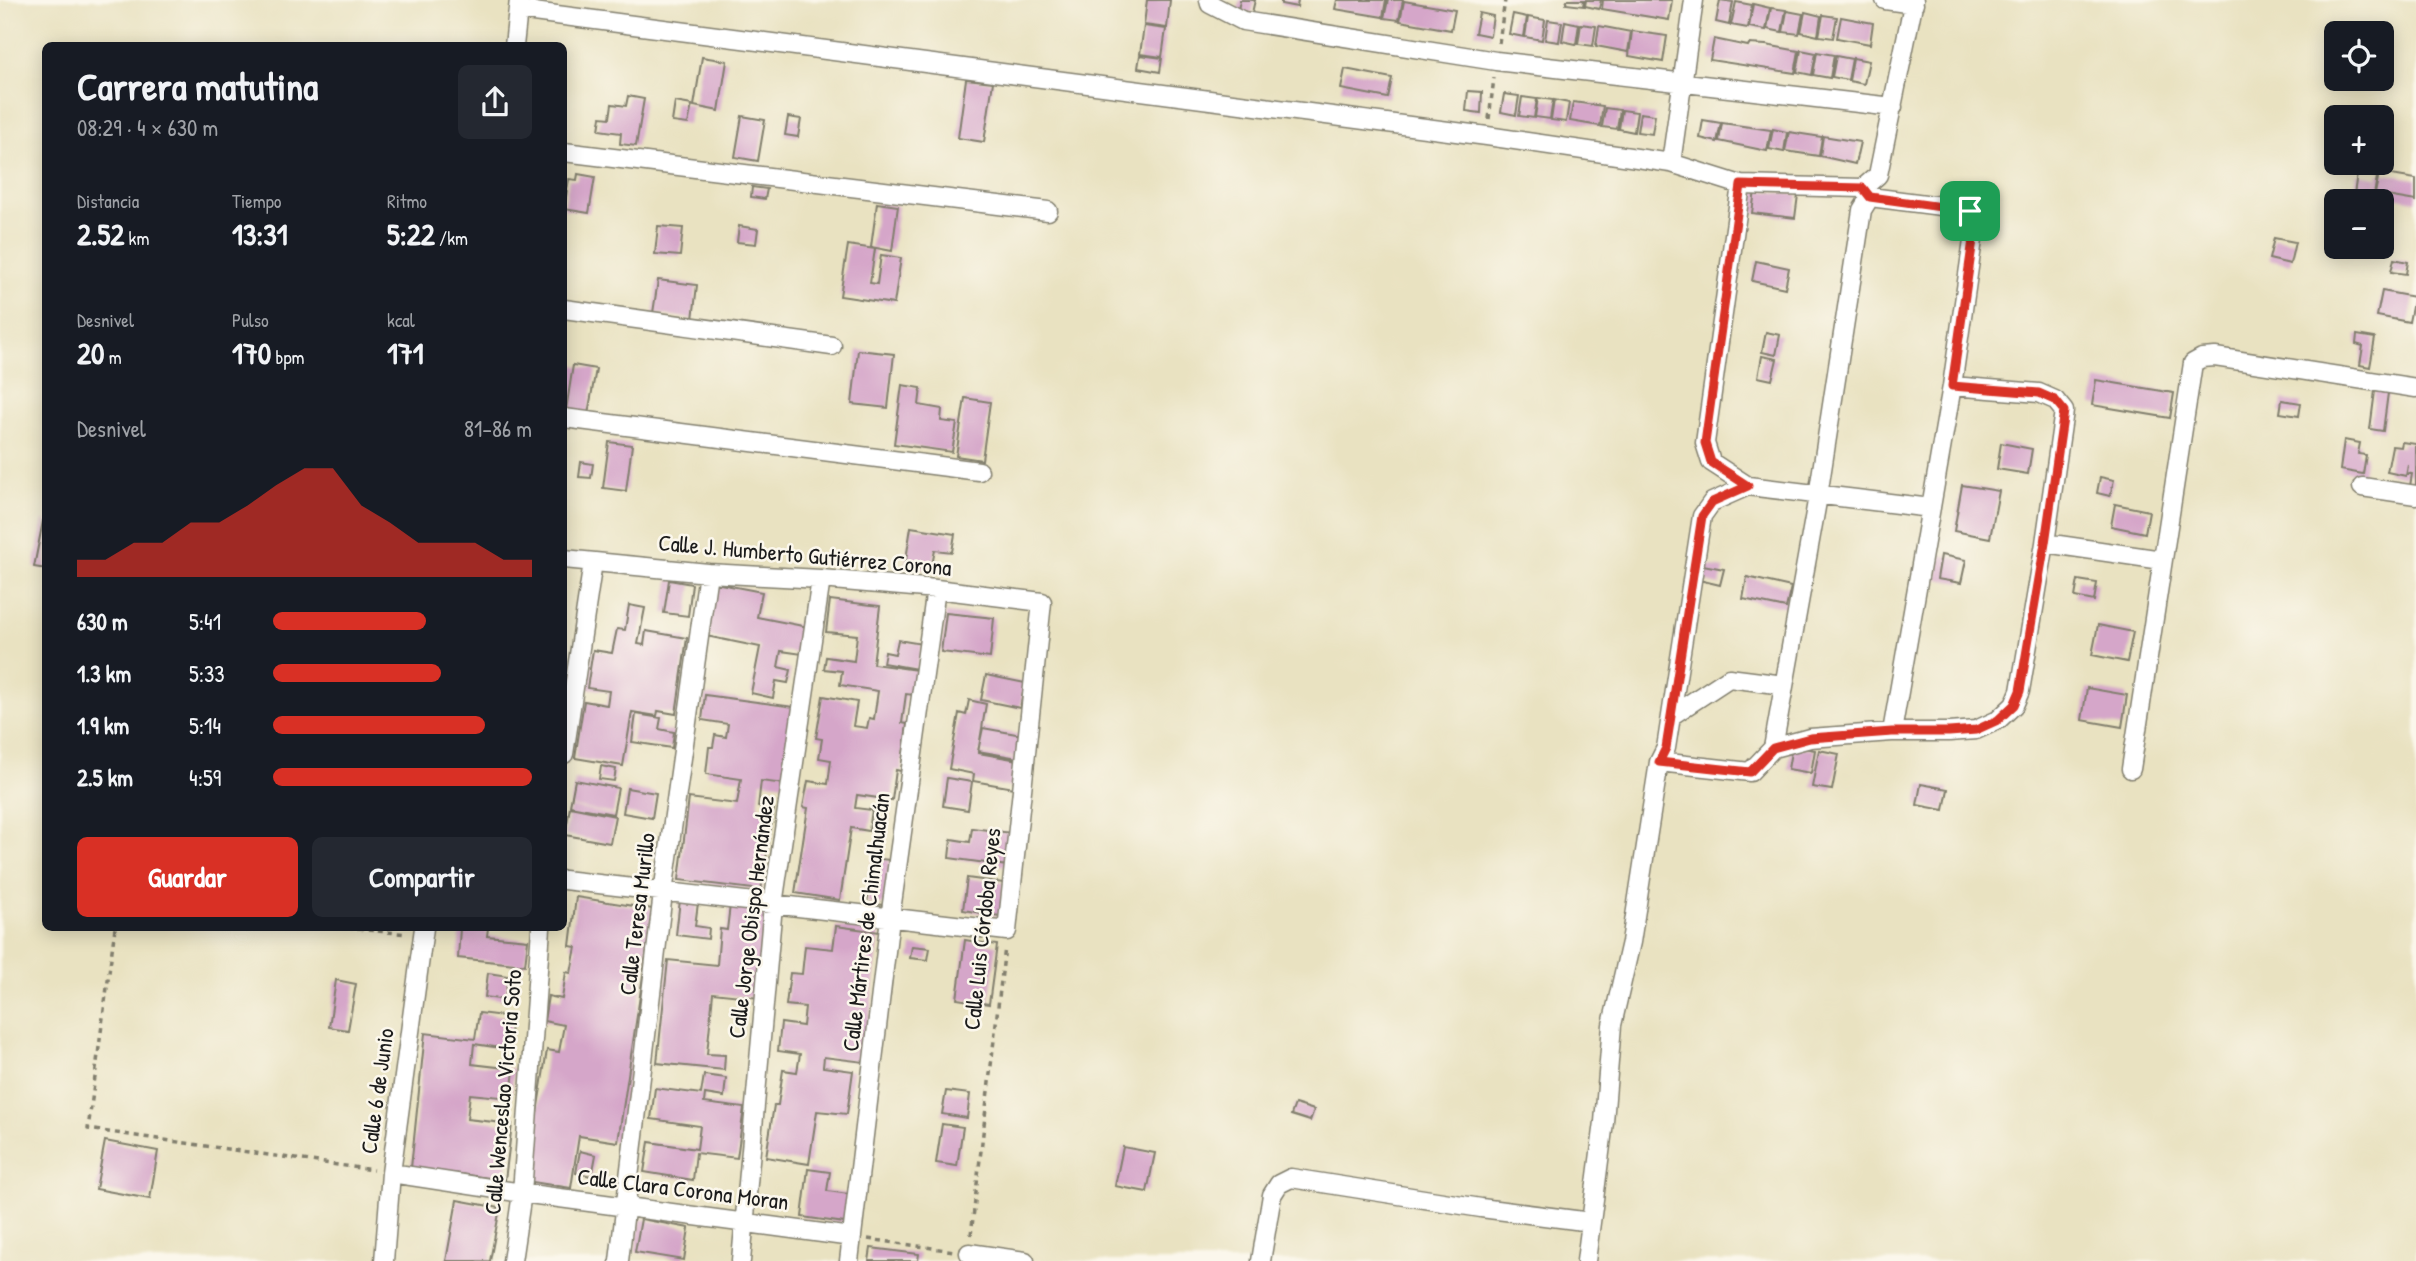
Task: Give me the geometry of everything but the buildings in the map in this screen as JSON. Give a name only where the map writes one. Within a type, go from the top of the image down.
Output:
[{"type":"street","points":[[1209,0],[1210,4],[1243,21],[1496,61],[1893,107]]},
{"type":"street","points":[[1671,163],[1694,0]]},
{"type":"street","points":[[1773,748],[1818,496],[1862,211],[1866,192],[1878,175],[1914,2],[1885,0]]},
{"type":"street","points":[[514,42],[519,5],[1474,134],[1671,163],[1741,185],[1866,192],[1970,211],[1976,219],[1952,386],[1892,732]]},
{"type":"street","points":[[567,152],[1048,211]]},
{"type":"street","points":[[1741,185],[1705,443],[1711,462],[1748,486],[1931,508]]},
{"type":"street","points":[[567,309],[832,346]]},
{"type":"street","points":[[2131,769],[2193,363],[2202,358],[2216,358],[2416,388]]},
{"type":"street","points":[[1659,762],[1750,772],[1773,748],[1810,738],[1976,730],[1998,720],[2014,705],[2020,691],[2064,411],[2055,400],[2039,393],[1952,386]]},
{"type":"street","points":[[567,418],[979,471]]},
{"type":"street","points":[[1586,1261],[1604,1122],[1612,1025],[1631,942],[1659,762],[1666,748],[1702,516],[1712,502],[1748,486]]},
{"type":"street","points":[[2362,487],[2416,495]]},
{"type":"street","points":[[2045,543],[2162,561]]},
{"type":"street","name":"Calle J. Humberto Gutiérrez Corona","points":[[567,559],[708,573],[936,589],[1042,602]]},
{"type":"street","points":[[567,734],[593,562]]},
{"type":"street","name":"Calle Teresa Murillo","points":[[619,1261],[663,893],[708,573]]},
{"type":"street","name":"Calle Jorge Obispo Hernández","points":[[741,1261],[773,905],[821,579]]},
{"type":"street","name":"Calle Mártires de Chimalhuacán","points":[[849,1261],[890,918],[936,589]]},
{"type":"street","name":"Calle Luis Córdoba Reyes","points":[[1007,932],[1042,602]]},
{"type":"street","points":[[1671,716],[1729,678],[1783,685]]},
{"type":"street","points":[[567,880],[1007,932]]},
{"type":"street","name":"Calle Wenceslao Victoria Soto","points":[[512,1261],[522,1193],[541,931]]},
{"type":"street","name":"Calle 6 de Junio","points":[[384,1261],[391,1172],[424,932]]},
{"type":"street","name":"Calle Clara Corona Moran","points":[[391,1172],[522,1193],[852,1237]]},
{"type":"street","points":[[1261,1261],[1272,1195],[1279,1184],[1292,1178],[1591,1222]]},
{"type":"street","points":[[969,1252],[1025,1261]]},
{"type":"path","points":[[115,931],[88,1129],[391,1172]]},
{"type":"path","points":[[405,931],[424,932]]},
{"type":"path","name":"Calle Luis Córdoba Reyes","points":[[969,1252],[1007,932]]},
{"type":"path","points":[[852,1237],[969,1252]]},
{"type":"route","points":[[1741,185],[1863,188],[1870,197],[1970,211],[1976,219],[1952,386],[2039,393],[2055,400],[2064,411],[2020,691],[2014,705],[1998,720],[1976,730],[1810,738],[1773,748],[1750,772],[1659,762],[1666,748],[1702,516],[1712,502],[1748,486],[1711,462],[1705,443],[1741,185]]}]
